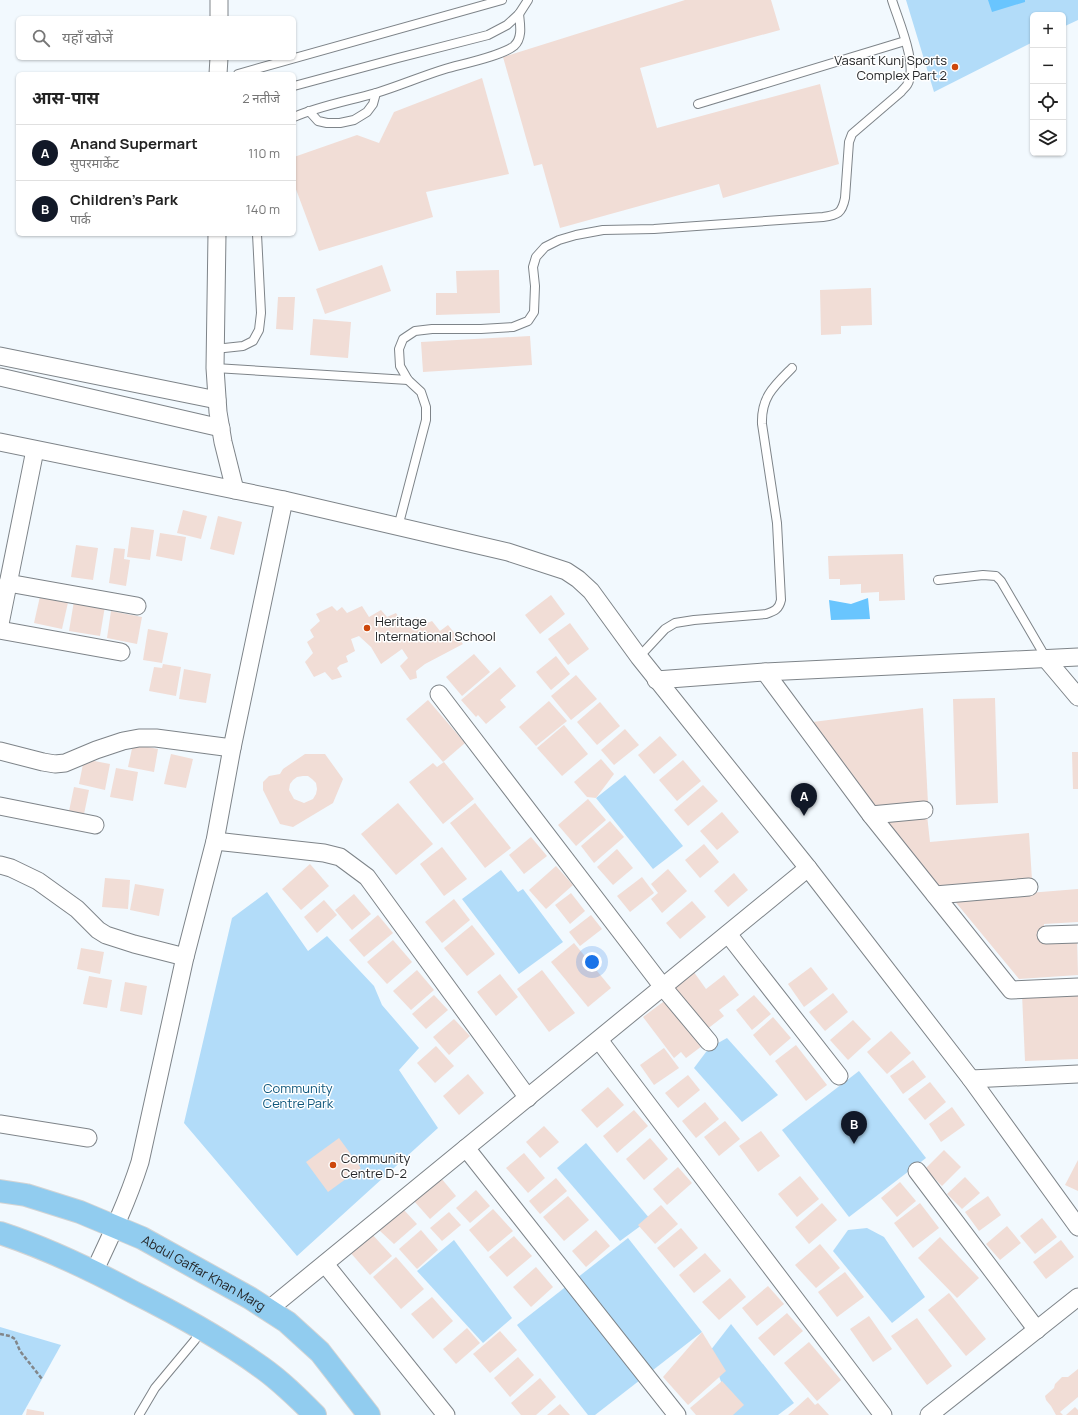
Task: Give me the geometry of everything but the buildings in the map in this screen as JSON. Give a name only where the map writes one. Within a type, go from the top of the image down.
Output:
[{"type":"main road","name":"Abdul Gaffar Khan Marg","points":[[0,1191],[26,1195],[53,1203],[80,1212],[142,1238],[250,1298],[286,1322],[320,1352],[369,1415]]},
{"type":"main road","points":[[0,1234],[31,1244],[94,1272],[158,1304],[200,1328],[262,1367],[292,1392],[315,1415]]},
{"type":"street","points":[[219,0],[219,16]]},
{"type":"street","points":[[218,72],[219,60]]},
{"type":"street","points":[[216,236],[215,368],[217,400],[221,428],[235,490]]},
{"type":"street","points":[[0,356],[217,400]]},
{"type":"street","points":[[0,377],[221,428]]},
{"type":"street","points":[[0,442],[284,500],[508,552],[566,571],[578,579],[590,591],[656,680],[808,868],[971,1080],[1078,1227]]},
{"type":"street","points":[[0,624],[35,450]]},
{"type":"street","points":[[94,1272],[116,1227],[133,1185],[140,1162],[185,957],[215,841],[232,748],[284,500]]},
{"type":"street","points":[[8,583],[137,606]]},
{"type":"street","points":[[0,630],[120,652]]},
{"type":"street","points":[[656,680],[765,672],[1078,657]]},
{"type":"street","points":[[1046,659],[1078,696]]},
{"type":"street","points":[[765,672],[871,815],[1011,990],[1078,987]]},
{"type":"street","points":[[439,694],[663,987],[709,1042]]},
{"type":"street","points":[[0,751],[55,764],[65,763],[123,740],[139,738],[156,738],[232,748]]},
{"type":"street","points":[[0,806],[95,825]]},
{"type":"street","points":[[871,815],[924,810]]},
{"type":"street","points":[[215,841],[324,853],[340,857],[367,877],[528,1098]]},
{"type":"street","points":[[0,865],[11,868],[38,881],[77,909],[95,927],[106,934],[134,944],[185,957]]},
{"type":"street","points":[[268,1310],[808,868]]},
{"type":"street","points":[[935,895],[1029,887]]},
{"type":"street","points":[[728,934],[839,1076]]},
{"type":"street","points":[[1046,935],[1078,934]]},
{"type":"street","points":[[598,1040],[883,1415]]},
{"type":"street","points":[[971,1080],[1078,1074]]},
{"type":"street","points":[[0,1124],[88,1138]]},
{"type":"street","points":[[466,1148],[677,1415]]},
{"type":"street","points":[[917,1171],[1037,1330]]},
{"type":"street","points":[[325,1264],[446,1415]]},
{"type":"street","points":[[929,1415],[1037,1330],[1075,1303]]},
{"type":"lane","points":[[296,58],[502,0]]},
{"type":"lane","points":[[296,85],[488,36],[507,25],[519,14],[528,0]]},
{"type":"lane","points":[[398,526],[426,420],[426,407],[421,392],[408,380],[400,366],[399,349],[403,338],[415,331],[432,329],[481,329],[513,327],[528,321],[534,312],[535,286],[533,267],[536,257],[545,247],[559,240],[576,235],[603,230],[654,229],[834,216],[841,211],[844,206],[849,142],[852,134],[907,85],[910,75],[910,55],[892,0]]},
{"type":"lane","points":[[296,117],[309,111],[376,93],[442,70],[501,53],[518,42],[520,36],[519,14]]},
{"type":"lane","points":[[698,104],[905,41]]},
{"type":"lane","points":[[245,72],[288,60]]},
{"type":"lane","points":[[309,111],[318,121],[327,123],[340,123],[354,120],[366,112],[373,104],[376,93]]},
{"type":"lane","points":[[215,349],[243,346],[253,341],[259,330],[261,313],[257,236]]},
{"type":"lane","points":[[215,368],[408,380]]},
{"type":"lane","points":[[638,657],[665,629],[675,623],[766,614],[773,612],[779,606],[781,600],[777,523],[761,413],[768,393],[792,368]]},
{"type":"lane","points":[[938,580],[983,575],[996,576],[1001,581],[1046,659]]},
{"type":"lane","points":[[139,1415],[155,1388],[195,1340],[200,1328]]},
{"type":"path","points":[[0,1334],[10,1336],[15,1340],[20,1351],[42,1379]]},
{"type":"green space","name":"Vasant Kunj Sports Complex Part 2","points":[[906,0],[1078,0],[1078,20],[1066,26],[1066,12],[1030,12],[1030,44],[934,92]]},
{"type":"green space","points":[[625,775],[683,846],[653,869],[596,798]]},
{"type":"green space","points":[[501,870],[518,892],[523,889],[563,942],[519,974],[462,899]]},
{"type":"green space","name":"Community Centre Park","points":[[267,892],[308,951],[327,936],[374,986],[382,1005],[419,1048],[399,1070],[438,1128],[297,1256],[184,1123],[232,918]]},
{"type":"green space","points":[[727,1038],[778,1095],[742,1122],[694,1068],[709,1048]]},
{"type":"green space","points":[[859,1071],[926,1158],[849,1217],[782,1130]]},
{"type":"green space","points":[[586,1143],[650,1219],[620,1241],[557,1168]]},
{"type":"green space","points":[[867,1228],[884,1237],[925,1297],[892,1323],[833,1251],[848,1230]]},
{"type":"green space","points":[[628,1238],[702,1332],[595,1415],[588,1415],[517,1325]]},
{"type":"green space","points":[[454,1240],[512,1318],[483,1343],[417,1271]]},
{"type":"green space","points":[[731,1324],[794,1403],[778,1415],[733,1415],[710,1351]]},
{"type":"green space","points":[[0,1327],[61,1345],[22,1415],[0,1415]]},
{"type":"water","points":[[988,0],[1025,0],[1025,2],[992,12]]},
{"type":"water","points":[[868,598],[870,619],[831,620],[829,600],[851,604]]},
{"type":"place","name":"Vasant Kunj Sports Complex Part 2","points":[[955,67]]},
{"type":"place","name":"Heritage International School","points":[[367,628]]},
{"type":"place","name":"Anand Supermart","points":[[804,816]]},
{"type":"place","name":"Children's Park","points":[[854,1144]]},
{"type":"place","name":"Community Centre D-2","points":[[333,1165]]}]
